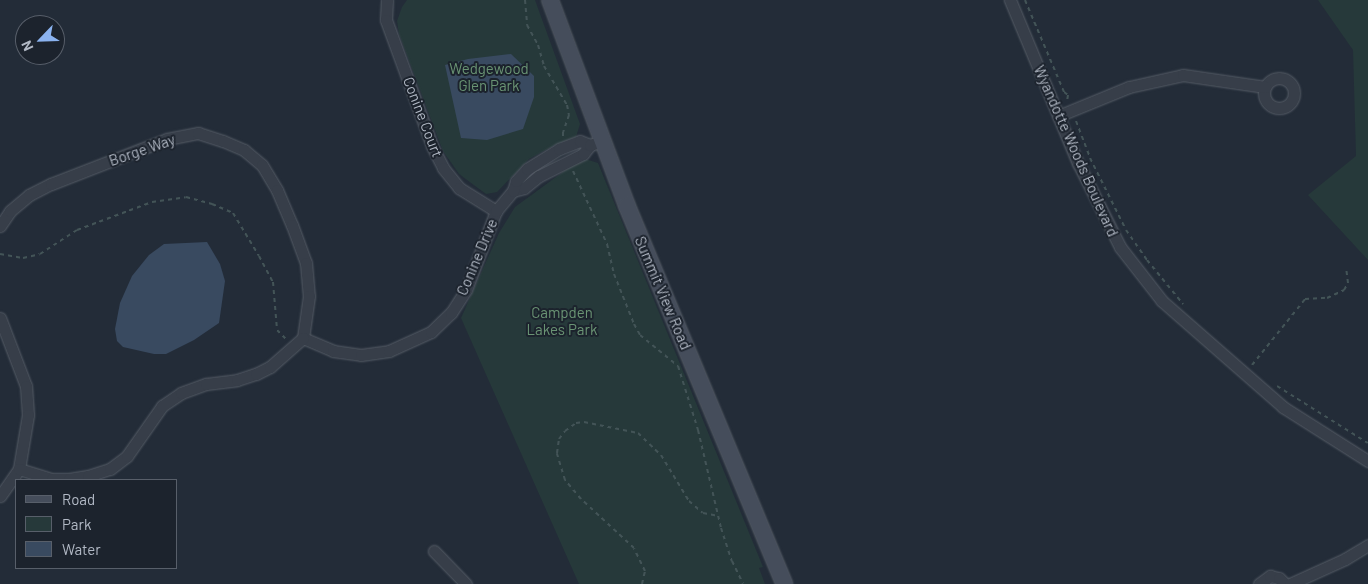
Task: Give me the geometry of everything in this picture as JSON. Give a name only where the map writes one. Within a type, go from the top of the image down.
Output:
[{"type":"street","name":"Conine Court","points":[[387,0],[386,20],[432,146],[443,168],[459,188],[496,211]]},
{"type":"street","name":"Summit View Road","points":[[550,0],[596,143],[627,206],[784,584]]},
{"type":"street","name":"Wyandotte Woods Boulevard","points":[[1010,0],[1078,163],[1120,247],[1162,301],[1283,407],[1368,461]]},
{"type":"street","points":[[1058,116],[1129,87],[1183,75],[1265,87]]},
{"type":"street","name":"Borge Way","points":[[0,226],[10,211],[30,195],[44,187],[168,139],[198,133],[223,141],[244,150],[262,165],[278,190],[306,263],[309,296],[303,338]]},
{"type":"street","name":"Conine Drive","points":[[303,338],[333,351],[361,354],[389,351],[431,332],[451,313],[466,290],[496,211],[513,191],[516,181],[527,169],[564,147],[580,141],[596,143]]},
{"type":"street","name":"Conine Drive","points":[[513,191],[524,188],[539,176],[583,154],[596,143]]},
{"type":"street","points":[[0,318],[26,386],[28,415],[19,469],[0,496]]},
{"type":"street","points":[[19,469],[52,479],[69,479],[88,476],[110,469],[127,456],[162,406],[181,393],[206,384],[237,380],[256,374],[270,367],[303,338]]},
{"type":"street","points":[[1290,584],[1346,559],[1368,545]]},
{"type":"street","points":[[434,551],[466,584]]},
{"type":"street","points":[[1259,584],[1270,576],[1280,578],[1285,584]]},
{"type":"path","points":[[525,0],[527,25],[538,44],[544,66],[567,105],[569,115],[563,132],[564,147]]},
{"type":"path","points":[[1024,0],[1064,92],[1068,95],[1067,100],[1078,122],[1078,128],[1090,158],[1126,230],[1153,267],[1188,309]]},
{"type":"path","points":[[569,160],[607,244],[614,274],[634,324],[640,335],[678,366],[692,406],[732,561],[743,584]]},
{"type":"path","points":[[0,254],[23,258],[40,254],[77,230],[152,202],[186,197],[212,204],[233,213],[259,256],[273,282],[277,330],[293,346]]},
{"type":"path","points":[[1255,370],[1249,366],[1305,299],[1327,298],[1344,290],[1348,283],[1346,268]]},
{"type":"path","points":[[1274,384],[1368,443]]},
{"type":"path","points":[[642,584],[645,571],[634,548],[581,499],[566,480],[557,453],[559,439],[565,431],[576,423],[592,422],[638,433],[661,455],[689,502],[702,513],[719,516]]},
{"type":"green space","name":"Wedgewood Glen Park","points":[[407,0],[535,0],[580,124],[576,137],[555,145],[529,159],[497,192],[486,194],[459,174],[443,151],[399,34],[397,21],[402,7]]},
{"type":"green space","points":[[1318,0],[1368,0],[1368,260],[1308,195],[1356,156],[1353,50]]},
{"type":"green space","name":"Campden Lakes Park","points":[[582,158],[598,163],[763,567],[759,568],[765,584],[579,584],[461,318],[499,233],[515,207]]},
{"type":"water","points":[[511,54],[534,76],[534,97],[523,129],[487,140],[461,138],[445,65],[468,59]]},
{"type":"water","points":[[207,242],[220,264],[225,281],[219,323],[194,340],[166,354],[154,354],[123,347],[117,341],[115,329],[120,303],[132,276],[149,255],[164,244]]}]
